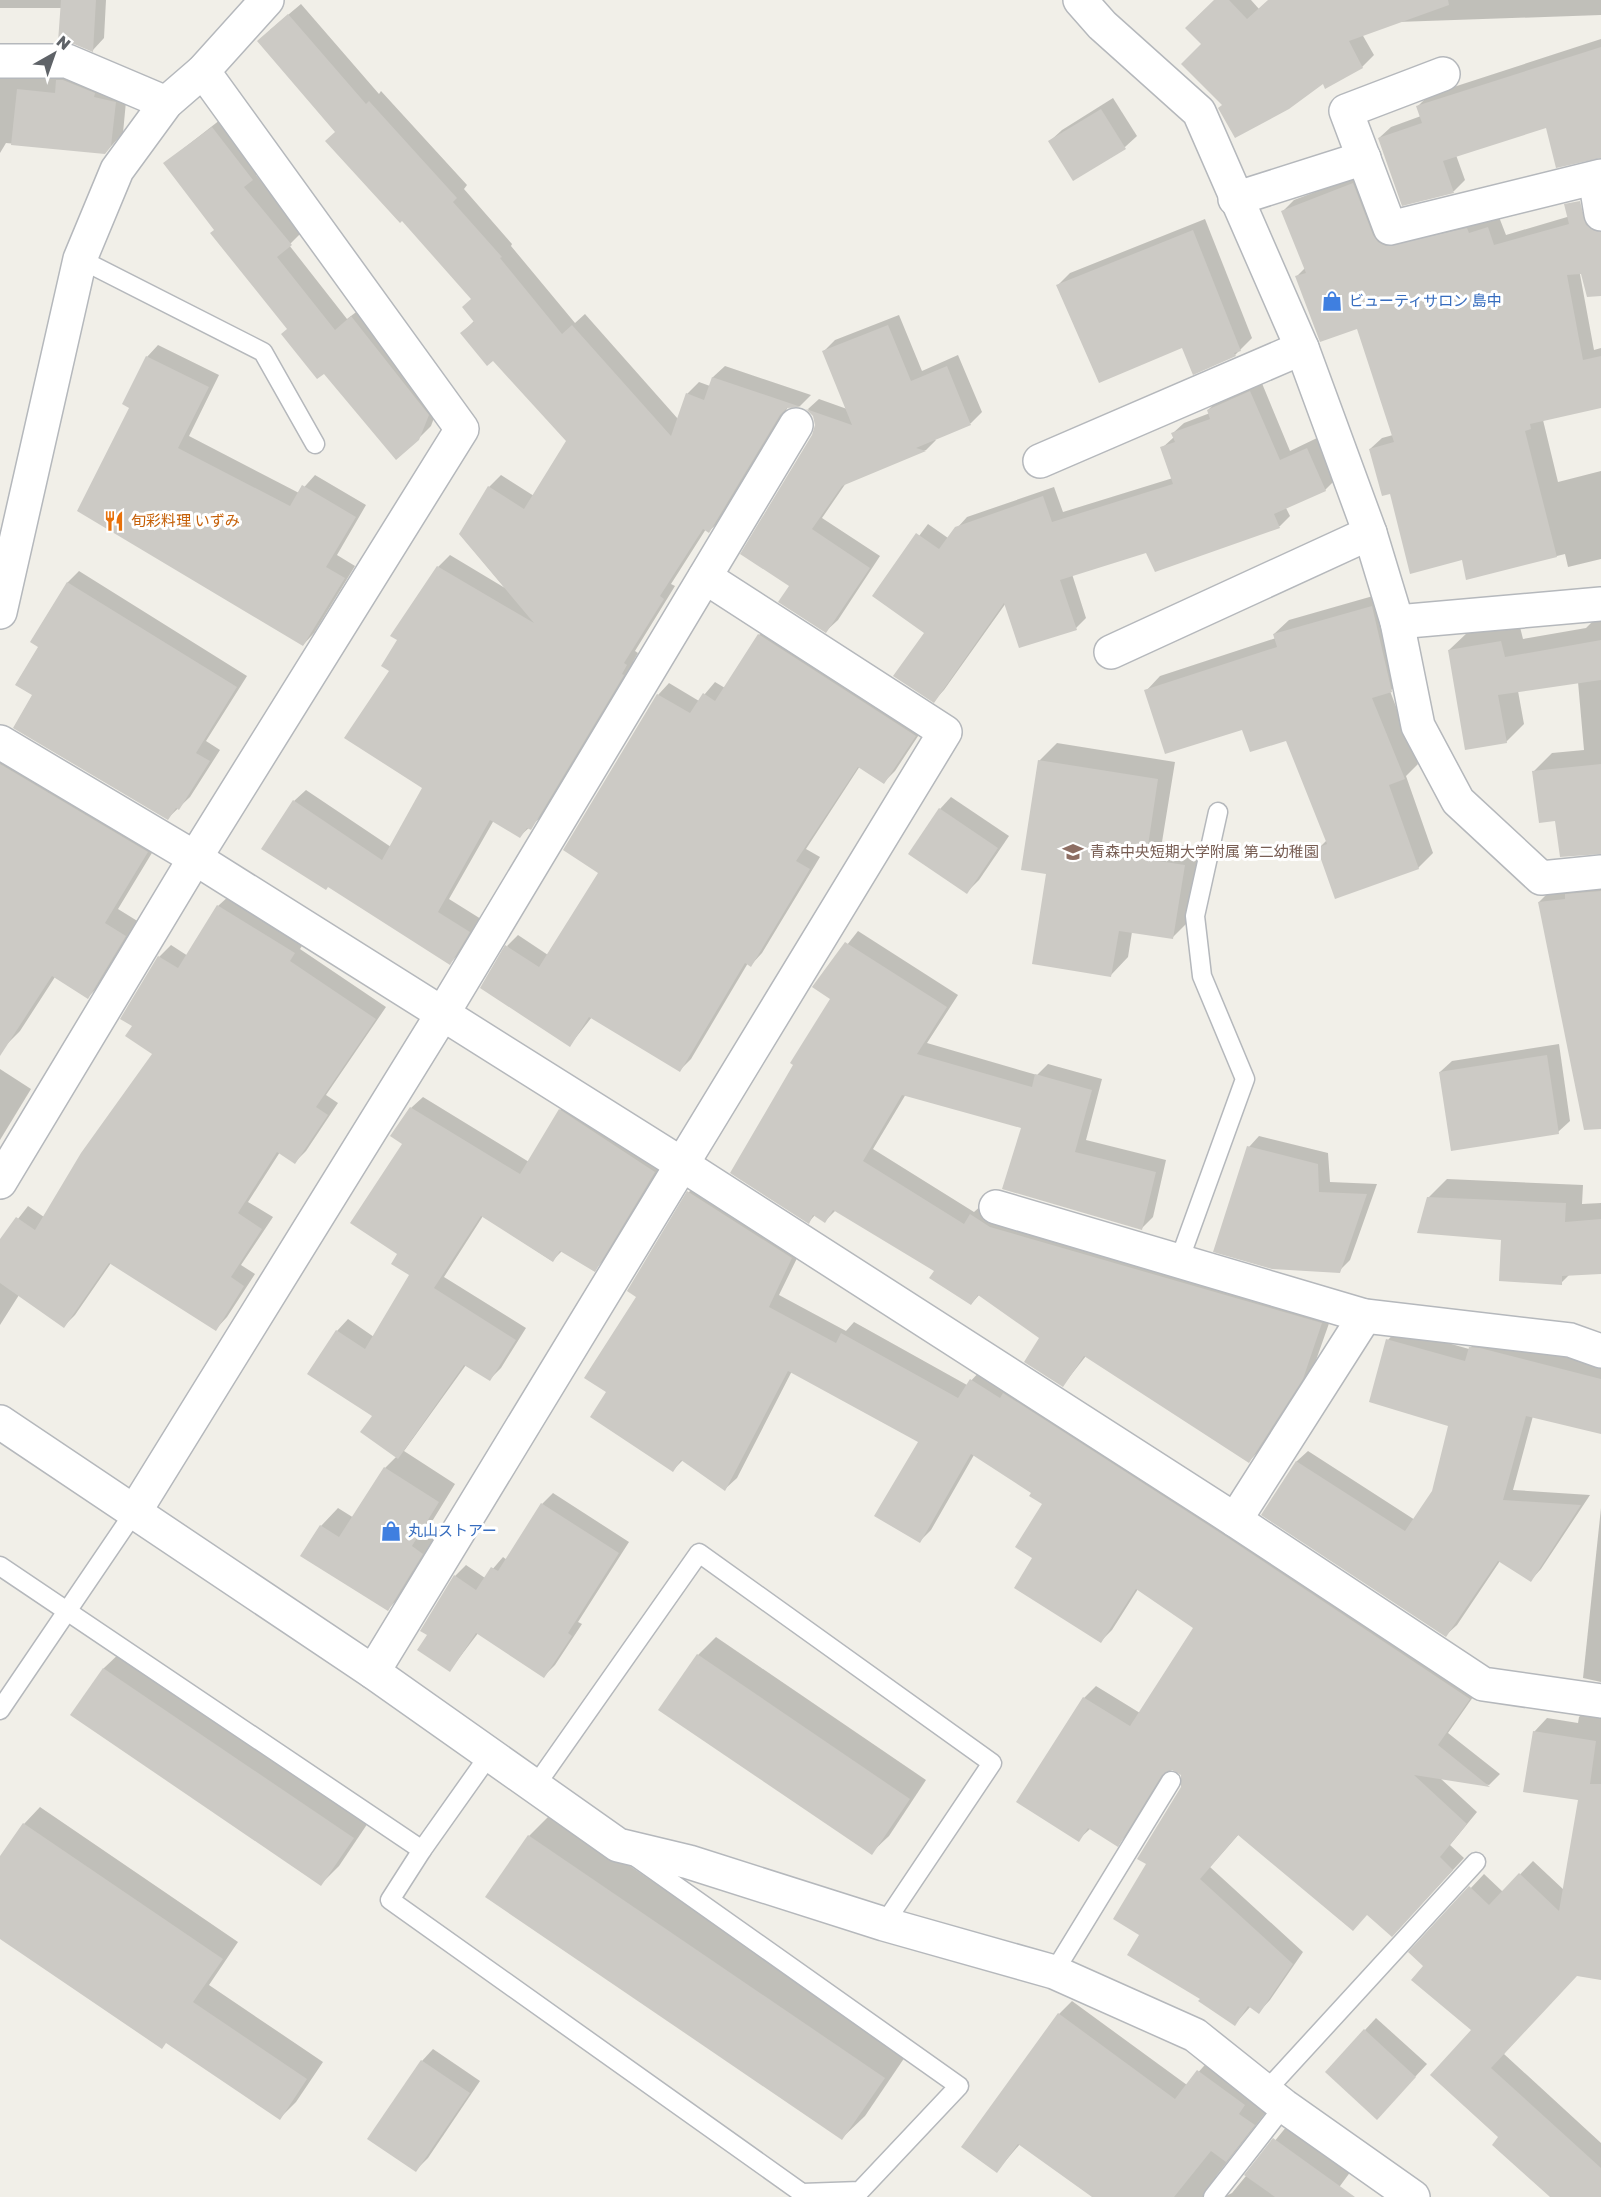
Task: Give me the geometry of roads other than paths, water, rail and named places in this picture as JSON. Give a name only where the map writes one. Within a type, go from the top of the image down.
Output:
[{"type":"street","points":[[0,612],[80,259],[117,170],[166,104],[203,71],[267,0]]},
{"type":"street","points":[[1080,0],[1102,25],[1199,112],[1235,199],[1302,348],[1370,532],[1397,622],[1418,726],[1458,801],[1541,878],[1601,872]]},
{"type":"street","points":[[0,61],[67,61],[166,104]]},
{"type":"street","points":[[0,1182],[195,858],[462,429],[203,71]]},
{"type":"street","points":[[1443,74],[1346,111],[1390,228],[1598,177],[1601,214]]},
{"type":"street","points":[[1235,199],[1364,158]]},
{"type":"street","points":[[1040,461],[1302,348]]},
{"type":"street","points":[[135,1511],[443,1013],[796,425]]},
{"type":"street","points":[[1111,652],[1370,532]]},
{"type":"street","points":[[373,1672],[945,732],[705,577]]},
{"type":"street","points":[[1397,622],[1601,604]]},
{"type":"street","points":[[0,742],[195,858],[683,1165],[1235,1520],[1483,1684],[1601,1701]]},
{"type":"street","points":[[996,1207],[1365,1316],[1569,1340],[1601,1351]]},
{"type":"street","points":[[1235,1520],[1365,1316]]},
{"type":"street","points":[[0,1422],[373,1672],[618,1845],[689,1862],[884,1924],[1054,1972],[1194,2035],[1275,2099],[1413,2197]]},
{"type":"lane","points":[[80,259],[263,352],[315,444]]},
{"type":"lane","points":[[1179,1261],[1245,1078],[1202,976],[1195,916],[1218,812]]},
{"type":"lane","points":[[0,1710],[135,1511]]},
{"type":"lane","points":[[536,1785],[699,1553],[992,1763],[884,1924]]},
{"type":"lane","points":[[0,1566],[422,1850]]},
{"type":"lane","points":[[490,1754],[422,1850],[390,1900],[802,2193],[861,2191],[959,2086],[618,1845]]},
{"type":"lane","points":[[1054,1972],[1171,1781]]},
{"type":"lane","points":[[1213,2197],[1275,2099],[1476,1862]]},
{"type":"place","name":"ビューティサロン 島中","points":[[1332,301]]},
{"type":"place","name":"旬彩料理 いずみ","points":[[114,521]]},
{"type":"place","name":"青森中央短期大学附属 第二幼稚園","points":[[1073,852]]},
{"type":"place","name":"丸山ストアー","points":[[391,1531]]}]
